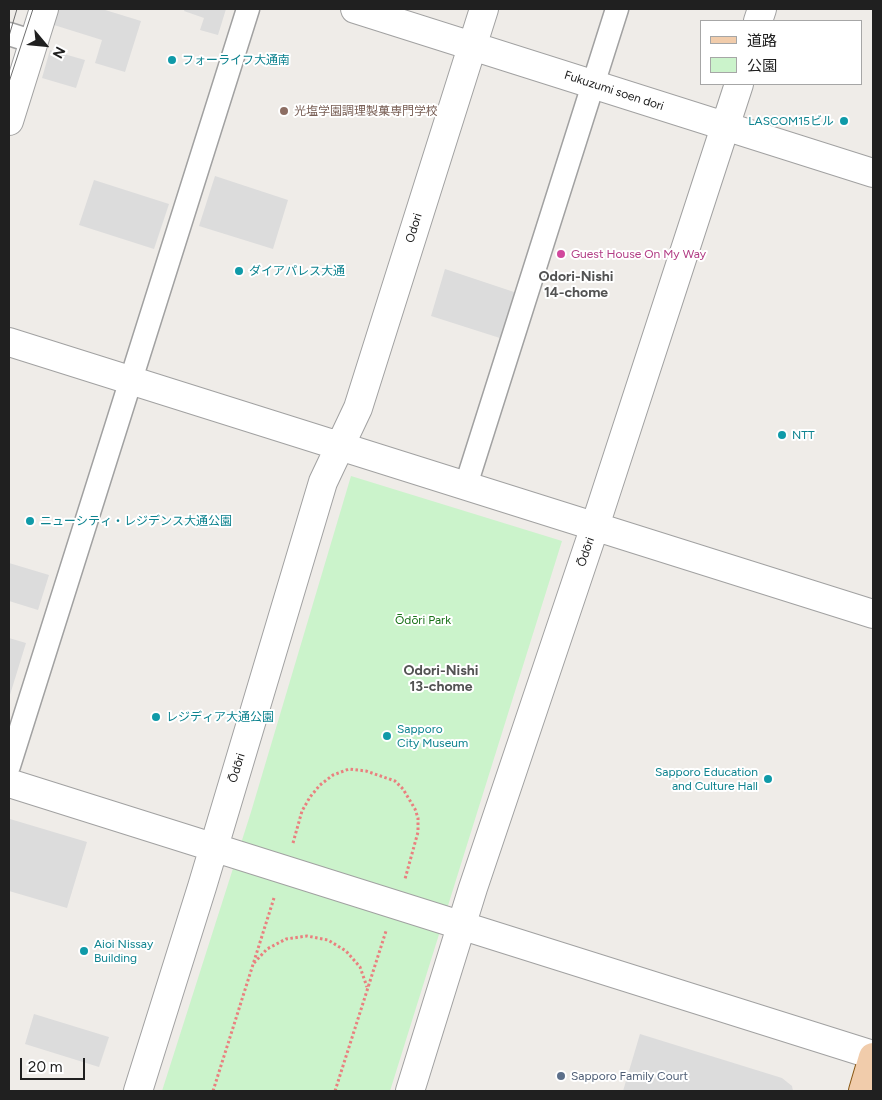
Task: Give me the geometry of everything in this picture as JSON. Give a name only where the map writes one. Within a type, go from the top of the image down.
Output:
[{"type":"main road","points":[[863,1091],[873,1056]]},
{"type":"street","points":[[9,121],[22,38],[44,9]]},
{"type":"street","points":[[9,766],[248,9]]},
{"type":"street","name":"Fukuzumi soen dori","points":[[354,9],[873,173]]},
{"type":"street","name":"Odori","points":[[341,446],[358,408],[484,9]]},
{"type":"street","points":[[466,485],[617,9]]},
{"type":"street","name":"Ōdōri","points":[[410,1091],[473,888],[595,526],[739,85]]},
{"type":"street","points":[[9,342],[873,614]]},
{"type":"street","name":"Ōdōri","points":[[138,1091],[323,482],[341,446]]},
{"type":"street","points":[[9,783],[873,1056]]},
{"type":"path","points":[[292,843],[302,811],[310,796],[320,785],[333,774],[349,769],[366,771],[395,781],[403,789],[415,809],[418,818],[418,832],[405,878]]},
{"type":"path","points":[[213,1091],[274,898]]},
{"type":"path","points":[[335,1091],[386,931]]},
{"type":"path","points":[[252,965],[266,949],[286,939],[307,936],[328,940],[346,951],[360,967],[368,988]]},
{"type":"green space","name":"Ōdōri Park","points":[[351,476],[562,541],[390,1091],[162,1091],[251,812]]},
{"type":"shaded area","points":[[59,9],[102,9],[141,21],[125,72],[95,63],[102,40],[54,25]]},
{"type":"shaded area","points":[[185,9],[226,9],[218,35],[200,30],[204,18],[184,11]]},
{"type":"shaded area","points":[[50,50],[85,60],[76,88],[42,78]]},
{"type":"shaded area","points":[[215,176],[288,200],[273,249],[199,226]]},
{"type":"shaded area","points":[[94,180],[169,204],[154,249],[79,225]]},
{"type":"shaded area","points":[[445,269],[517,293],[503,339],[431,316]]},
{"type":"shaded area","points":[[9,563],[49,575],[38,610],[9,601]]},
{"type":"shaded area","points":[[9,638],[26,643],[9,698]]},
{"type":"shaded area","points":[[10,819],[87,842],[67,908],[9,891]]},
{"type":"shaded area","points":[[34,1014],[109,1037],[99,1067],[25,1044]]},
{"type":"shaded area","points":[[640,1034],[782,1078],[792,1086],[793,1091],[623,1091]]},
{"type":"tram line","points":[[9,36],[17,9]]},
{"type":"tram line","points":[[9,82],[33,9]]},
{"type":"place","name":"フォーライフ大通南","points":[[172,60]]},
{"type":"place","name":"光塩学園調理製菓専門学校","points":[[284,111]]},
{"type":"place","name":"LASCOM15ビル","points":[[844,121]]},
{"type":"place","name":"Guest House On My Way","points":[[561,254]]},
{"type":"place","name":"ダイアパレス大通","points":[[239,271]]},
{"type":"place","name":"NTT","points":[[782,435]]},
{"type":"place","name":"ニューシティ・レジデンス大通公園","points":[[30,521]]},
{"type":"place","name":"レジディア大通公園","points":[[156,717]]},
{"type":"place","name":"Sapporo City Museum","points":[[387,736]]},
{"type":"place","name":"Sapporo Education and Culture Hall","points":[[768,779]]},
{"type":"place","name":"Aioi Nissay Building","points":[[84,951]]},
{"type":"place","name":"Sapporo Family Court","points":[[561,1076]]},
{"type":"district","name":"Odori-Nishi 14-chome","points":[[576,286]]},
{"type":"district","name":"Odori-Nishi 13-chome","points":[[441,680]]}]
